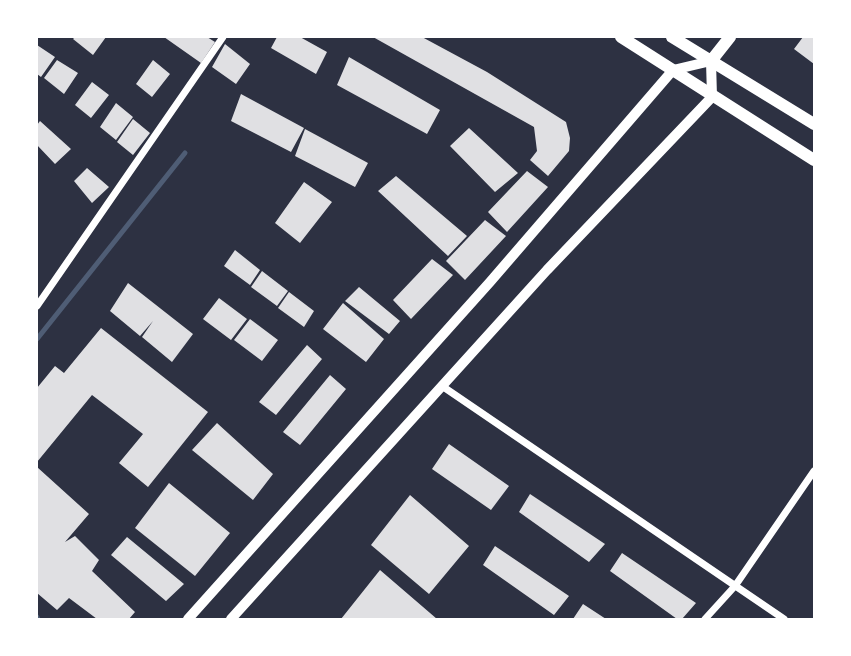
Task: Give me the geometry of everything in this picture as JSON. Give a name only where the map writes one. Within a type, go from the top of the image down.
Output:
[{"type":"main road","points":[[621,37],[814,160]]},
{"type":"main road","points":[[672,37],[814,124]]},
{"type":"main road","points":[[188,619],[481,292],[673,70],[711,61],[730,37]]},
{"type":"main road","points":[[231,619],[547,270],[712,97],[711,61]]},
{"type":"street","points":[[37,306],[223,37]]},
{"type":"street","points":[[442,386],[784,619]]},
{"type":"street","points":[[705,619],[735,586],[814,471]]},
{"type":"building","points":[[106,37],[93,55],[73,39]]},
{"type":"building","points":[[164,37],[207,37],[215,42],[201,63]]},
{"type":"building","points":[[277,37],[300,37],[327,52],[316,74],[271,48]]},
{"type":"building","points":[[373,37],[422,37],[487,72],[566,122],[570,138],[569,151],[548,176],[530,160],[537,151],[534,127]]},
{"type":"building","points":[[803,37],[814,37],[814,64],[794,49]]},
{"type":"building","points":[[225,44],[250,64],[236,84],[212,67]]},
{"type":"building","points":[[37,45],[55,57],[41,77],[37,74]]},
{"type":"building","points":[[349,57],[440,110],[427,134],[337,85]]},
{"type":"building","points":[[57,60],[78,73],[64,94],[44,78]]},
{"type":"building","points":[[153,60],[170,74],[152,97],[136,84]]},
{"type":"building","points":[[92,82],[109,95],[91,118],[75,105]]},
{"type":"building","points":[[241,94],[304,128],[291,152],[231,121]]},
{"type":"building","points":[[116,103],[133,117],[116,140],[100,127]]},
{"type":"building","points":[[133,119],[150,133],[133,155],[117,142]]},
{"type":"building","points":[[40,121],[71,149],[55,164],[37,145],[37,125]]},
{"type":"building","points":[[469,128],[518,173],[495,192],[450,146]]},
{"type":"building","points":[[305,129],[368,163],[355,187],[295,156]]},
{"type":"building","points":[[87,168],[109,187],[92,203],[74,181]]},
{"type":"building","points":[[527,171],[548,187],[507,232],[488,212]]},
{"type":"building","points":[[396,176],[467,236],[448,256],[378,191]]},
{"type":"building","points":[[304,182],[332,202],[300,243],[275,223]]},
{"type":"building","points":[[485,220],[506,236],[465,280],[446,261]]},
{"type":"building","points":[[235,250],[260,270],[250,285],[224,266]]},
{"type":"building","points":[[432,259],[453,275],[411,319],[393,300]]},
{"type":"building","points":[[262,271],[288,291],[277,306],[251,287]]},
{"type":"building","points":[[128,283],[193,334],[172,362],[142,337],[153,321],[140,336],[110,311]]},
{"type":"building","points":[[359,287],[400,321],[389,334],[345,301]]},
{"type":"building","points":[[289,292],[314,311],[304,327],[278,308]]},
{"type":"building","points":[[219,298],[247,319],[231,340],[203,319]]},
{"type":"building","points":[[343,303],[384,339],[366,362],[323,329]]},
{"type":"building","points":[[250,319],[278,340],[262,361],[234,340]]},
{"type":"building","points":[[101,328],[208,412],[148,487],[119,463],[143,434],[92,395],[37,462],[37,388],[55,366],[64,373]]},
{"type":"building","points":[[307,345],[322,359],[276,415],[259,402]]},
{"type":"building","points":[[330,375],[346,389],[300,445],[283,432]]},
{"type":"building","points":[[217,423],[273,474],[253,500],[192,450]]},
{"type":"building","points":[[449,444],[509,486],[491,510],[432,469]]},
{"type":"building","points":[[37,467],[89,514],[65,542],[75,536],[99,560],[92,571],[135,612],[129,619],[97,619],[69,598],[57,610],[37,593]]},
{"type":"building","points":[[169,483],[230,533],[195,576],[135,528]]},
{"type":"building","points":[[530,494],[605,544],[589,562],[519,512]]},
{"type":"building","points":[[410,495],[469,546],[429,594],[371,545]]},
{"type":"building","points":[[127,537],[184,584],[166,601],[111,555]]},
{"type":"building","points":[[495,546],[569,596],[554,615],[483,565]]},
{"type":"building","points":[[622,553],[696,603],[682,619],[677,619],[610,571]]},
{"type":"building","points":[[380,570],[437,619],[341,619]]},
{"type":"building","points":[[583,604],[606,619],[573,619]]},
{"type":"waterway","points":[[37,339],[185,153]]}]
